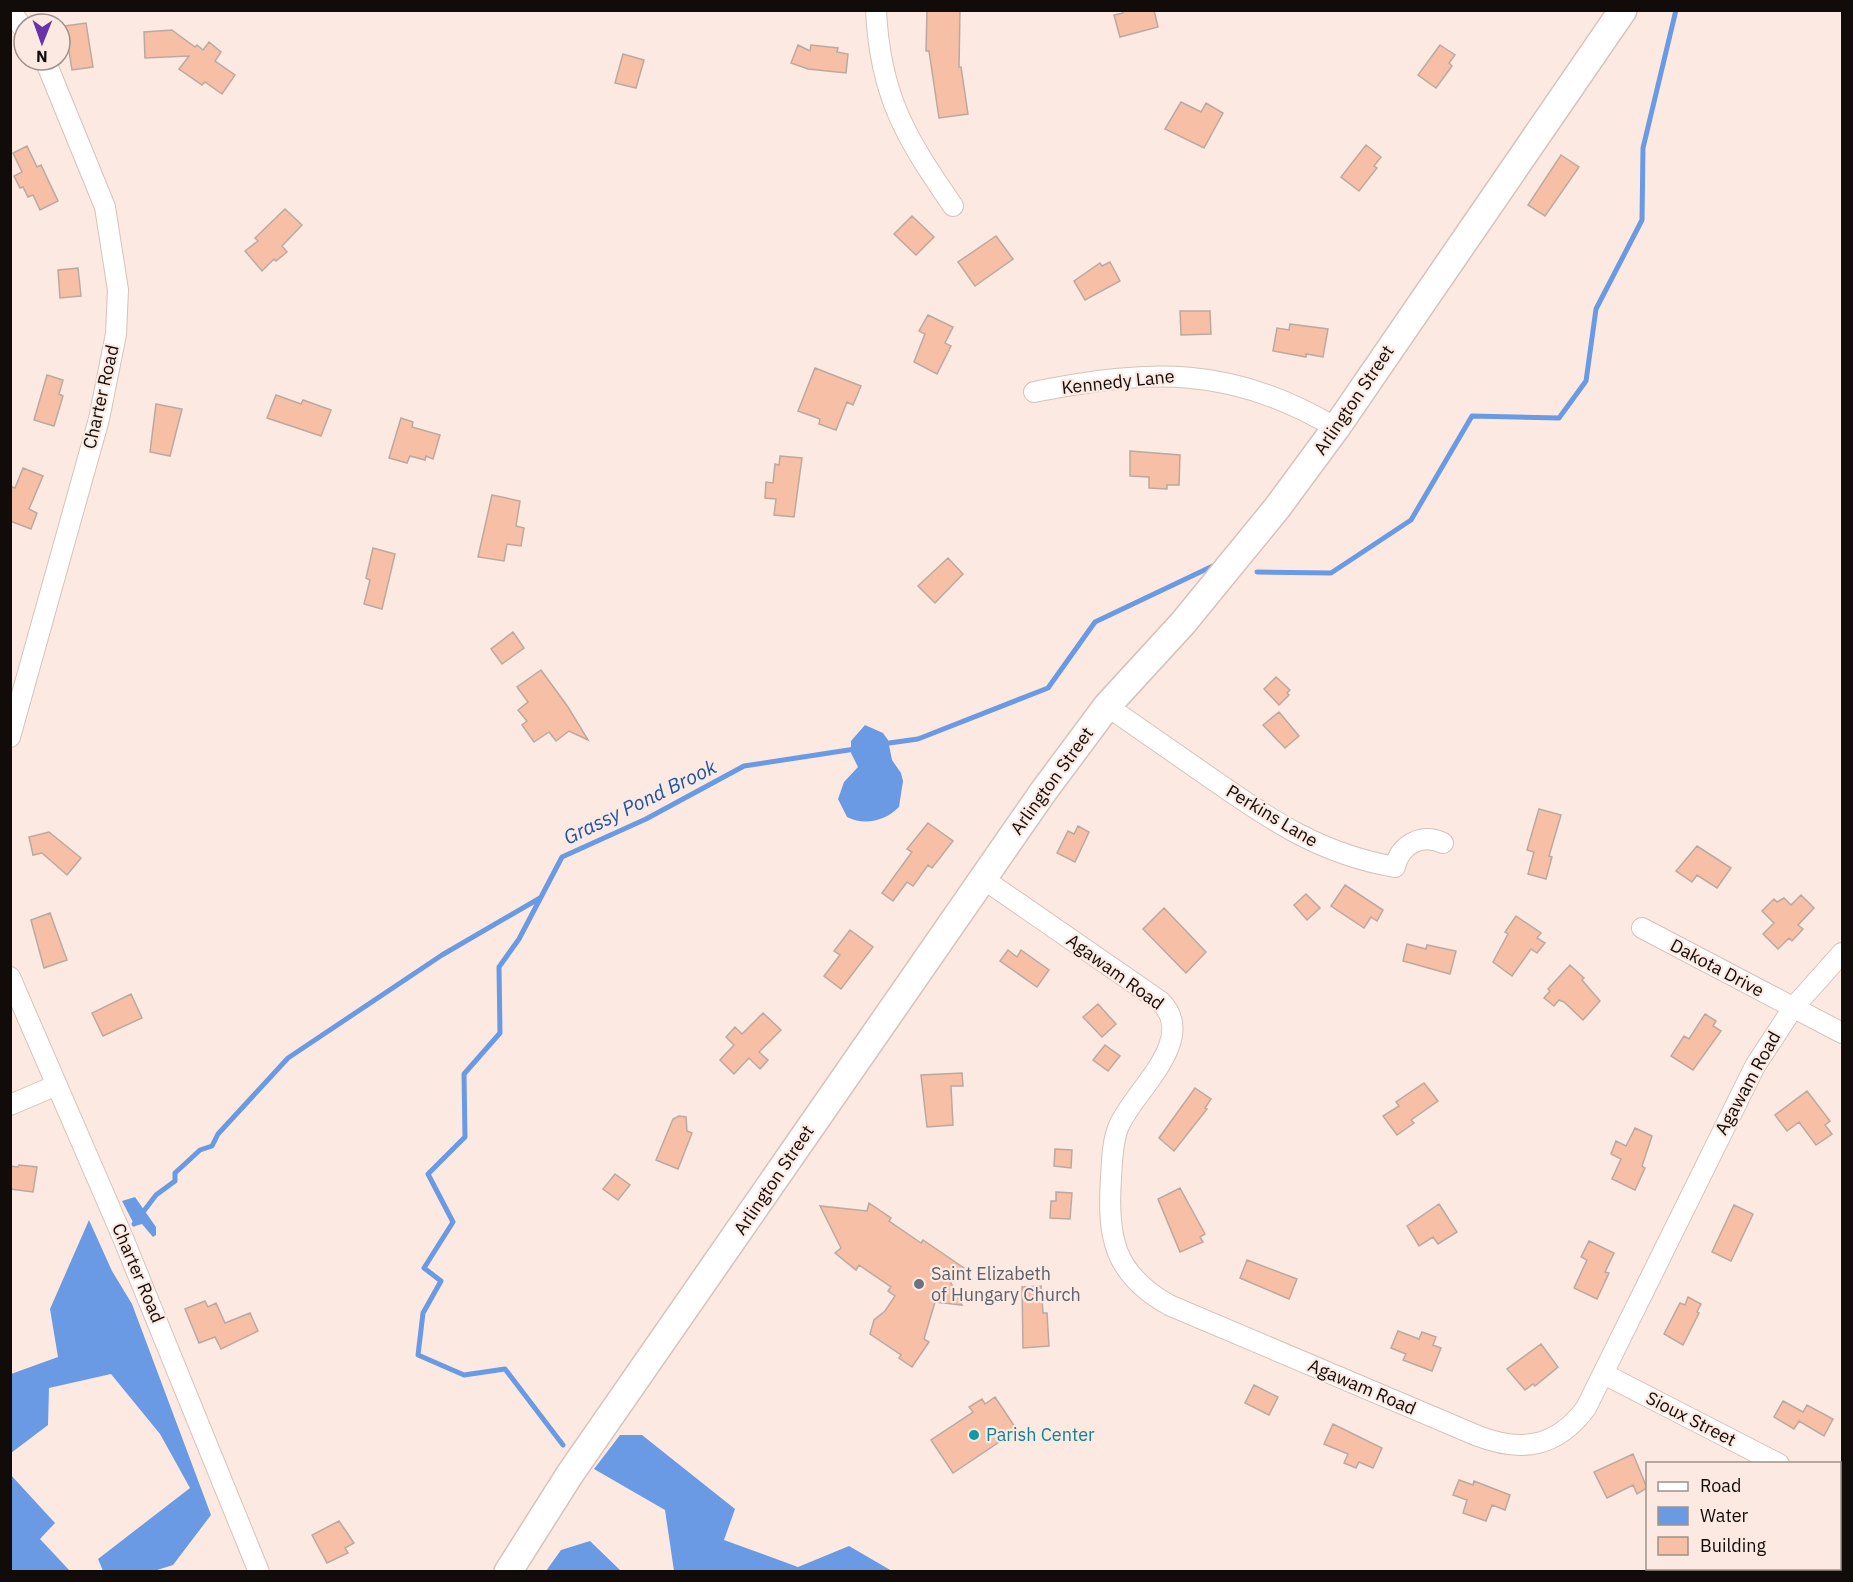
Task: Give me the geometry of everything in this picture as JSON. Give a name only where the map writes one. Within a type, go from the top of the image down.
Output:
[{"type":"street","points":[[876,10],[883,75],[896,114],[927,169],[953,206]]},
{"type":"street","name":"Arlington Street","points":[[508,1572],[570,1474],[982,878],[1107,706],[1234,561],[1277,508],[1336,428],[1623,10]]},
{"type":"street","name":"Charter Road","points":[[10,737],[99,419],[116,333],[118,290],[105,207],[50,72]]},
{"type":"street","name":"Kennedy Lane","points":[[1034,392],[1137,377],[1203,377],[1267,393],[1302,408],[1336,428]]},
{"type":"street","name":"Perkins Lane","points":[[1107,706],[1272,821],[1313,844],[1358,859],[1395,867],[1400,854],[1410,844],[1423,839],[1443,843]]},
{"type":"street","name":"Agawam Road","points":[[982,878],[1160,1001],[1171,1015],[1173,1031],[1168,1050],[1121,1120],[1114,1142],[1109,1205],[1111,1233],[1125,1268],[1143,1289],[1169,1305],[1504,1445],[1534,1444],[1561,1433],[1586,1408],[1738,1096],[1772,1036],[1793,1008],[1842,953]]},
{"type":"street","name":"Dakota Drive","points":[[1642,927],[1842,1033]]},
{"type":"street","name":"Charter Road","points":[[10,977],[137,1270],[259,1572]]},
{"type":"street","points":[[10,1105],[57,1085]]},
{"type":"street","name":"Sioux Street","points":[[1604,1374],[1775,1462]]},
{"type":"water","points":[[865,725],[883,733],[888,740],[892,760],[901,773],[903,781],[899,807],[888,816],[875,821],[854,820],[847,817],[838,799],[844,782],[858,767],[851,753],[851,741]]},
{"type":"water","points":[[135,1197],[156,1227],[156,1235],[153,1237],[142,1224],[135,1226],[122,1201]]},
{"type":"water","points":[[89,1220],[112,1271],[132,1304],[211,1515],[173,1565],[154,1571],[103,1571],[98,1559],[190,1488],[160,1434],[111,1374],[49,1388],[48,1425],[11,1453],[11,1374],[58,1357],[50,1309]]},
{"type":"water","points":[[620,1435],[642,1435],[735,1509],[724,1540],[798,1567],[849,1546],[892,1571],[674,1571],[665,1510],[594,1469]]},
{"type":"water","points":[[10,1474],[55,1523],[40,1539],[70,1571],[11,1571]]},
{"type":"water","points":[[590,1541],[621,1571],[546,1571],[561,1550]]},
{"type":"building","points":[[927,10],[960,10],[959,67],[961,67],[968,114],[939,118],[929,51],[926,51]]},
{"type":"building","points":[[1122,10],[1154,10],[1158,27],[1120,37],[1114,15],[1123,13]]},
{"type":"building","points":[[86,23],[93,67],[72,70],[72,25]]},
{"type":"building","points":[[172,30],[195,47],[197,45],[203,50],[209,42],[221,52],[215,61],[235,75],[222,94],[205,82],[202,85],[179,69],[189,56],[145,58],[144,32]]},
{"type":"building","points":[[798,45],[810,51],[811,45],[838,48],[837,52],[848,54],[846,73],[808,69],[791,63]]},
{"type":"building","points":[[1440,45],[1455,55],[1449,63],[1452,66],[1436,88],[1418,75]]},
{"type":"building","points":[[623,54],[644,60],[636,88],[615,83]]},
{"type":"building","points":[[1181,102],[1201,112],[1206,103],[1223,113],[1204,148],[1165,129]]},
{"type":"building","points":[[1366,145],[1381,157],[1374,166],[1377,168],[1359,191],[1341,177]]},
{"type":"building","points":[[27,146],[37,167],[41,165],[58,201],[40,210],[33,195],[28,197],[14,176],[22,172],[13,153]]},
{"type":"building","points":[[1561,155],[1579,167],[1545,216],[1528,205]]},
{"type":"building","points":[[285,209],[302,225],[282,246],[287,252],[276,261],[274,259],[262,271],[245,251],[258,241],[255,238]]},
{"type":"building","points":[[912,216],[934,237],[916,255],[894,234]]},
{"type":"building","points":[[996,236],[1013,259],[975,286],[958,262]]},
{"type":"building","points":[[1110,262],[1120,281],[1085,300],[1074,281],[1100,263],[1102,266]]},
{"type":"building","points":[[78,268],[81,296],[60,298],[58,270]]},
{"type":"building","points":[[1180,311],[1210,311],[1211,334],[1181,335]]},
{"type":"building","points":[[928,315],[953,327],[945,343],[951,346],[937,374],[914,362],[925,334],[919,331]]},
{"type":"building","points":[[1290,324],[1328,329],[1323,357],[1306,354],[1306,357],[1273,351],[1277,328],[1289,330]]},
{"type":"building","points":[[815,368],[861,386],[853,405],[847,402],[836,430],[819,424],[820,419],[798,411]]},
{"type":"building","points":[[47,375],[63,380],[59,394],[63,396],[54,426],[34,420]]},
{"type":"building","points":[[276,395],[301,404],[303,400],[331,410],[321,436],[267,418]]},
{"type":"building","points":[[156,404],[182,409],[170,456],[150,452]]},
{"type":"building","points":[[401,418],[413,422],[412,427],[440,435],[433,459],[426,456],[425,460],[410,456],[407,463],[389,458]]},
{"type":"building","points":[[1130,451],[1180,455],[1179,485],[1167,485],[1167,489],[1149,488],[1149,477],[1130,476]]},
{"type":"building","points":[[780,456],[802,458],[794,517],[774,515],[776,499],[765,498],[766,482],[773,483],[775,464],[779,465]]},
{"type":"building","points":[[23,468],[43,476],[29,509],[37,513],[31,529],[10,521],[10,486],[15,488]]},
{"type":"building","points":[[492,495],[520,501],[516,526],[524,528],[521,546],[507,544],[504,561],[478,557]]},
{"type":"building","points":[[373,548],[395,554],[382,609],[364,604],[370,580],[366,578]]},
{"type":"building","points":[[948,558],[963,574],[935,603],[918,586]]},
{"type":"building","points":[[513,632],[524,648],[502,664],[491,649]]},
{"type":"building","points":[[541,670],[588,740],[569,731],[556,741],[549,732],[534,742],[522,725],[527,721],[518,710],[528,702],[517,687]]},
{"type":"building","points":[[1276,677],[1290,690],[1287,693],[1289,695],[1279,705],[1264,689]]},
{"type":"building","points":[[1279,712],[1299,736],[1285,748],[1263,725]]},
{"type":"building","points":[[1539,809],[1561,815],[1549,856],[1552,857],[1546,879],[1528,874],[1534,852],[1527,850]]},
{"type":"building","points":[[928,823],[953,841],[932,868],[928,865],[913,886],[907,882],[893,901],[882,893],[912,852],[907,849]]},
{"type":"building","points":[[1078,826],[1089,832],[1075,862],[1057,853],[1068,831],[1074,834]]},
{"type":"building","points":[[49,832],[81,858],[67,875],[42,853],[33,855],[29,837]]},
{"type":"building","points":[[1697,846],[1731,868],[1717,888],[1697,875],[1692,882],[1676,871]]},
{"type":"building","points":[[1345,885],[1383,910],[1377,921],[1371,917],[1364,928],[1331,906]]},
{"type":"building","points":[[1306,894],[1320,908],[1307,920],[1294,905]]},
{"type":"building","points":[[1801,895],[1814,908],[1798,925],[1803,929],[1792,941],[1789,938],[1778,949],[1763,934],[1774,923],[1762,911],[1774,899],[1777,902],[1784,898],[1791,905]]},
{"type":"building","points":[[1164,908],[1206,952],[1186,973],[1143,929]]},
{"type":"building","points":[[50,913],[67,960],[44,968],[31,920]]},
{"type":"building","points":[[1516,916],[1541,933],[1537,938],[1545,943],[1537,953],[1531,949],[1512,976],[1493,962],[1508,934],[1505,932]]},
{"type":"building","points":[[850,930],[873,947],[841,989],[824,976],[840,955],[834,951]]},
{"type":"building","points":[[1407,944],[1426,949],[1427,945],[1456,951],[1450,974],[1403,961]]},
{"type":"building","points":[[1008,950],[1017,957],[1021,950],[1049,970],[1037,987],[1000,961]]},
{"type":"building","points":[[1570,965],[1584,978],[1582,980],[1600,1001],[1583,1020],[1564,1002],[1559,1000],[1554,1006],[1544,998],[1550,991],[1548,989]]},
{"type":"building","points":[[131,994],[142,1018],[103,1036],[92,1013]]},
{"type":"building","points":[[1098,1004],[1116,1024],[1102,1037],[1083,1017]]},
{"type":"building","points":[[763,1013],[781,1030],[759,1052],[768,1060],[760,1069],[749,1058],[734,1074],[720,1060],[734,1045],[726,1037],[735,1027],[742,1034]]},
{"type":"building","points":[[1705,1014],[1716,1021],[1713,1026],[1721,1031],[1693,1070],[1671,1056],[1684,1036],[1689,1039]]},
{"type":"building","points":[[1105,1045],[1120,1056],[1108,1071],[1093,1060]]},
{"type":"building","points":[[962,1073],[963,1086],[951,1086],[953,1125],[927,1127],[921,1075]]},
{"type":"building","points":[[1424,1083],[1438,1101],[1411,1120],[1414,1123],[1397,1135],[1383,1116],[1399,1106],[1396,1102]]},
{"type":"building","points":[[1195,1088],[1211,1099],[1205,1108],[1207,1109],[1174,1151],[1159,1138]]},
{"type":"building","points":[[1807,1091],[1830,1121],[1825,1125],[1832,1134],[1816,1145],[1799,1122],[1787,1131],[1775,1115]]},
{"type":"building","points":[[679,1116],[686,1117],[687,1131],[692,1133],[678,1169],[656,1160],[673,1119]]},
{"type":"building","points":[[1635,1128],[1652,1136],[1642,1166],[1645,1168],[1635,1190],[1612,1179],[1621,1159],[1611,1154],[1616,1141],[1626,1146]]},
{"type":"building","points":[[1055,1149],[1072,1150],[1071,1168],[1054,1166]]},
{"type":"building","points":[[19,1165],[37,1167],[33,1192],[10,1189],[10,1166],[18,1167]]},
{"type":"building","points":[[615,1174],[630,1185],[618,1200],[603,1189]]},
{"type":"building","points":[[1180,1188],[1205,1234],[1200,1237],[1203,1242],[1180,1252],[1158,1199]]},
{"type":"building","points":[[1056,1192],[1072,1193],[1070,1219],[1050,1218],[1051,1201],[1056,1201]]},
{"type":"building","name":"Saint Elizabeth of Hungary Church","points":[[869,1203],[891,1218],[889,1221],[921,1243],[923,1240],[964,1268],[950,1281],[962,1305],[935,1302],[924,1339],[929,1342],[912,1367],[899,1358],[901,1355],[870,1334],[874,1320],[885,1311],[895,1296],[888,1291],[891,1287],[859,1265],[856,1270],[835,1253],[841,1248],[820,1206],[867,1211]]},
{"type":"building","points":[[1439,1204],[1457,1232],[1438,1244],[1433,1237],[1419,1246],[1407,1226]]},
{"type":"building","points":[[1734,1205],[1753,1214],[1731,1261],[1712,1252]]},
{"type":"building","points":[[1589,1241],[1614,1253],[1605,1272],[1609,1273],[1597,1299],[1574,1288],[1587,1260],[1581,1257]]},
{"type":"building","points":[[1247,1260],[1297,1279],[1289,1299],[1240,1278]]},
{"type":"building","points":[[1041,1286],[1043,1313],[1047,1313],[1049,1346],[1023,1348],[1022,1287]]},
{"type":"building","points":[[1688,1297],[1701,1304],[1683,1345],[1664,1334],[1680,1303],[1685,1305]]},
{"type":"building","points":[[205,1301],[208,1307],[216,1303],[225,1323],[250,1313],[258,1331],[221,1349],[215,1337],[199,1343],[185,1309]]},
{"type":"building","points":[[1398,1331],[1419,1339],[1422,1332],[1436,1337],[1433,1345],[1441,1348],[1432,1371],[1403,1360],[1406,1354],[1391,1348]]},
{"type":"building","points":[[1541,1344],[1558,1367],[1535,1386],[1533,1384],[1525,1390],[1507,1369]]},
{"type":"building","points":[[1254,1385],[1278,1397],[1269,1415],[1245,1403]]},
{"type":"building","name":"Parish Center","points":[[995,1397],[1017,1430],[953,1473],[931,1440],[973,1412],[969,1407],[982,1399],[985,1404]]},
{"type":"building","points":[[1783,1401],[1803,1412],[1807,1405],[1833,1419],[1824,1436],[1799,1421],[1794,1429],[1774,1417]]},
{"type":"building","points":[[1333,1424],[1382,1448],[1373,1468],[1359,1462],[1356,1468],[1344,1463],[1348,1454],[1324,1444]]},
{"type":"building","points":[[1633,1454],[1646,1489],[1637,1494],[1633,1485],[1607,1498],[1594,1472]]},
{"type":"building","points":[[1459,1480],[1473,1485],[1474,1481],[1510,1495],[1505,1510],[1492,1505],[1486,1521],[1463,1513],[1467,1500],[1453,1495]]},
{"type":"building","points":[[339,1521],[354,1543],[345,1548],[348,1553],[327,1563],[312,1535]]},
{"type":"waterway","name":"Grassy Pond Brook","points":[[1257,572],[1331,573],[1411,520],[1472,416],[1559,418],[1586,381],[1596,309],[1642,220],[1643,148],[1676,10]]},
{"type":"waterway","name":"Grassy Pond Brook","points":[[882,744],[918,739],[1048,688],[1095,622],[1215,565]]},
{"type":"waterway","name":"Grassy Pond Brook","points":[[563,1445],[505,1369],[464,1375],[418,1355],[423,1313],[441,1281],[424,1268],[453,1222],[428,1174],[465,1137],[464,1074],[500,1033],[499,967],[519,939],[562,857],[646,819],[744,766],[855,749]]},
{"type":"waterway","points":[[134,1224],[156,1195],[175,1181],[175,1173],[200,1150],[212,1146],[218,1134],[288,1058],[442,955],[540,898]]},
{"type":"place","name":"Saint Elizabeth of Hungary Church","points":[[919,1284]]},
{"type":"place","name":"Parish Center","points":[[974,1435]]}]
